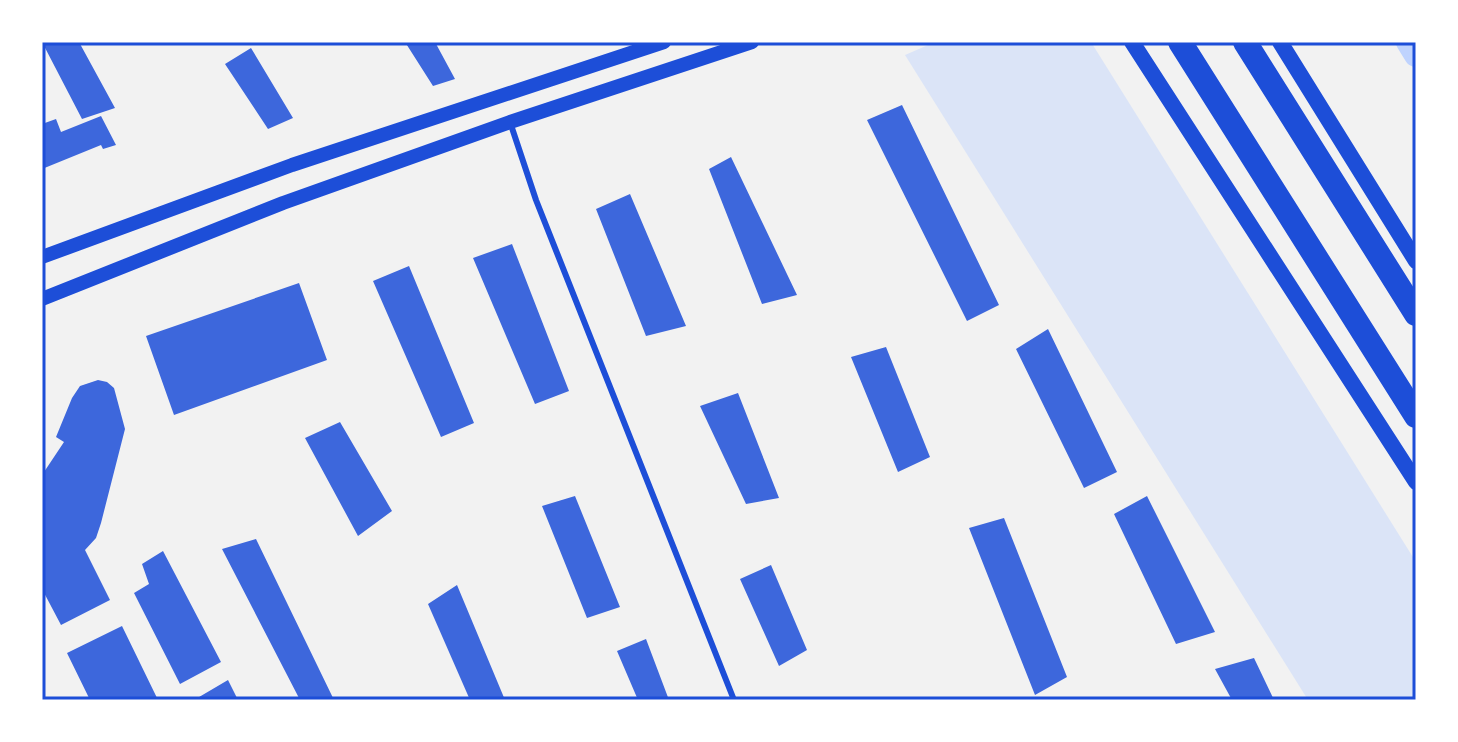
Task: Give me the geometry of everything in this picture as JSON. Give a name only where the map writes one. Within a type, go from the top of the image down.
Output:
[{"type":"highway","points":[[1180,42],[1416,416]]},
{"type":"highway","points":[[1245,42],[1416,314]]},
{"type":"main road","points":[[1132,42],[1416,482]]},
{"type":"main road","points":[[1280,42],[1416,261]]},
{"type":"street","points":[[42,257],[292,165],[664,42]]},
{"type":"street","points":[[42,299],[283,203],[510,122],[752,42]]},
{"type":"lane","points":[[510,122],[536,200],[734,700]]},
{"type":"shaded area","points":[[935,42],[1091,42],[1416,562],[1416,700],[1308,700],[905,55]]},
{"type":"building","points":[[42,42],[79,42],[115,108],[82,119]]},
{"type":"building","points":[[405,42],[435,42],[455,79],[433,86]]},
{"type":"building","points":[[251,48],[293,118],[268,129],[225,64]]},
{"type":"building","points":[[902,105],[999,305],[967,321],[867,120]]},
{"type":"building","points":[[101,116],[116,145],[103,149],[101,145],[42,169],[42,124],[56,119],[61,132]]},
{"type":"building","points":[[731,157],[797,295],[762,304],[709,169]]},
{"type":"building","points":[[630,194],[686,326],[646,336],[596,209]]},
{"type":"building","points":[[512,244],[569,391],[535,404],[473,258]]},
{"type":"building","points":[[409,266],[474,423],[441,437],[373,281]]},
{"type":"building","points":[[299,283],[327,360],[174,415],[146,336]]},
{"type":"building","points":[[1048,329],[1117,472],[1084,488],[1016,349]]},
{"type":"building","points":[[886,347],[930,457],[898,472],[851,357]]},
{"type":"building","points":[[98,380],[114,388],[125,429],[101,523],[96,538],[85,550],[110,600],[61,625],[42,589],[42,475],[64,442],[56,437],[72,398],[80,386]]},
{"type":"building","points":[[738,393],[779,498],[746,504],[700,406]]},
{"type":"building","points":[[340,422],[392,511],[358,536],[305,438]]},
{"type":"building","points":[[575,496],[620,607],[587,618],[542,506]]},
{"type":"building","points":[[1147,496],[1215,632],[1176,644],[1114,514]]},
{"type":"building","points":[[1004,518],[1067,677],[1035,695],[969,528]]},
{"type":"building","points":[[256,539],[334,700],[300,700],[222,549]]},
{"type":"building","points":[[163,551],[221,662],[180,684],[134,593],[149,584],[142,564]]},
{"type":"building","points":[[771,565],[807,650],[779,666],[740,579]]},
{"type":"building","points":[[457,585],[505,700],[470,700],[428,604]]},
{"type":"building","points":[[122,626],[158,700],[90,700],[67,653]]},
{"type":"building","points":[[646,639],[669,700],[638,700],[617,651]]},
{"type":"building","points":[[1254,658],[1274,700],[1232,700],[1215,669]]},
{"type":"building","points":[[228,680],[238,700],[194,700]]},
{"type":"waterway","points":[[1408,42],[1416,55]]}]
